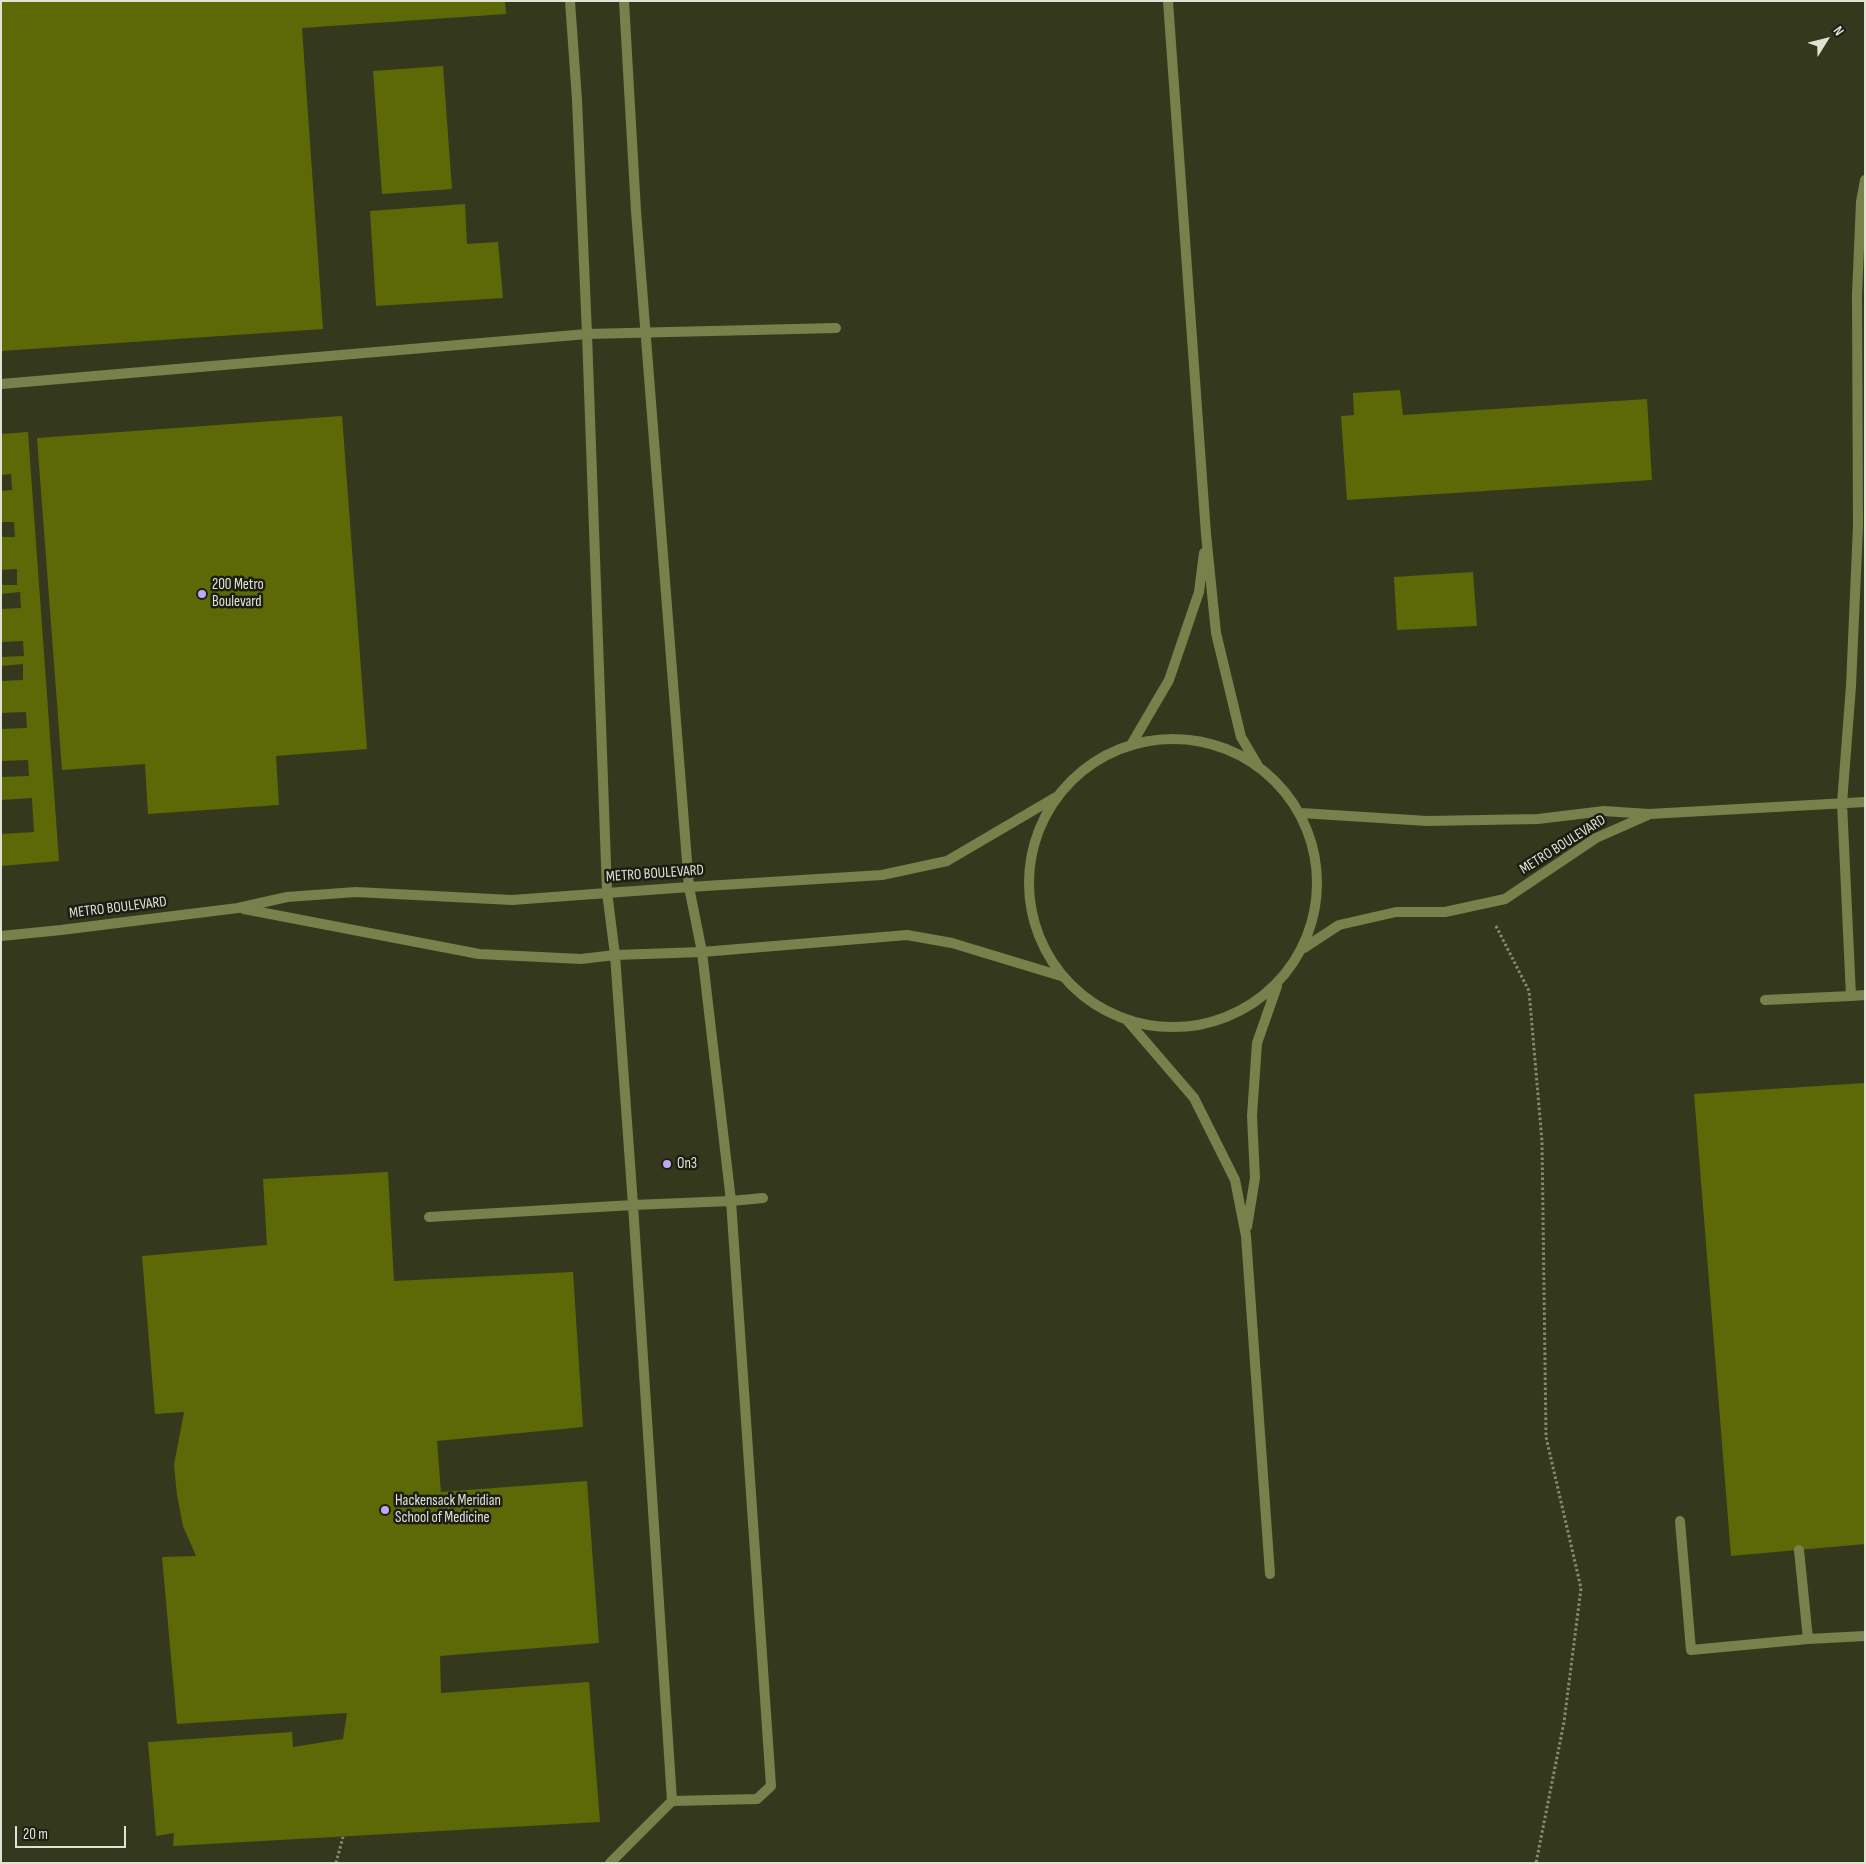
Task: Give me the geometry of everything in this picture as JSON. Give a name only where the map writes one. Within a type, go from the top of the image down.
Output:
[{"type":"lane","points":[[570,1],[577,100],[587,334],[607,892],[615,955],[633,1204],[672,1801]]},
{"type":"lane","points":[[610,1863],[672,1801],[757,1799],[771,1786],[731,1201],[702,952],[689,886],[636,212],[624,1]]},
{"type":"lane","points":[[1168,1],[1206,534],[1216,633],[1241,737],[1259,767]]},
{"type":"lane","points":[[1851,996],[1842,803],[1851,686],[1858,526],[1857,295],[1861,202],[1865,180]]},
{"type":"lane","points":[[1,384],[587,334],[836,328]]},
{"type":"lane","points":[[1131,745],[1169,680],[1199,592],[1206,534]]},
{"type":"lane","points":[[1246,1236],[1254,1178],[1252,1116],[1257,1043],[1277,986],[1304,948],[1317,904],[1316,857],[1301,814],[1272,777],[1259,767],[1234,750],[1190,738],[1143,740],[1097,758],[1060,790],[1035,834],[1027,883],[1036,932],[1061,976],[1099,1008],[1145,1026],[1195,1027],[1239,1013],[1277,986]]},
{"type":"lane","name":"METRO BOULEVARD","points":[[1,936],[238,908],[287,898],[356,892],[512,900],[689,886],[882,875],[947,861],[1056,797]]},
{"type":"lane","points":[[1649,814],[1865,802]]},
{"type":"lane","name":"METRO BOULEVARD","points":[[1301,814],[1427,821],[1538,819],[1604,811],[1649,814]]},
{"type":"lane","name":"METRO BOULEVARD","points":[[1304,948],[1339,925],[1396,912],[1445,912],[1505,899],[1596,838],[1649,814]]},
{"type":"lane","name":"METRO BOULEVARD","points":[[238,908],[479,954],[581,959],[615,955],[702,952],[907,935],[952,943],[1061,976]]},
{"type":"lane","points":[[1765,1000],[1865,995]]},
{"type":"lane","points":[[1125,1018],[1194,1098],[1235,1180],[1246,1236],[1270,1574]]},
{"type":"lane","points":[[429,1217],[763,1198]]},
{"type":"lane","points":[[1680,1520],[1690,1650],[1808,1639],[1865,1636]]},
{"type":"lane","points":[[1799,1550],[1808,1639]]},
{"type":"path","points":[[1484,903],[1529,991],[1542,1141],[1546,1437],[1581,1588],[1564,1722],[1536,1863]]},
{"type":"path","points":[[336,1863],[343,1837]]},
{"type":"building","points":[[1,1],[505,1],[506,14],[302,28],[323,329],[1,351]]},
{"type":"building","points":[[443,66],[452,189],[382,194],[373,71]]},
{"type":"building","points":[[465,204],[467,244],[498,242],[503,298],[376,306],[370,211]]},
{"type":"building","points":[[1400,390],[1403,415],[1647,399],[1652,480],[1347,500],[1341,416],[1354,415],[1353,393]]},
{"type":"building","name":"200 Metro Boulevard","points":[[342,416],[367,749],[276,756],[279,805],[148,814],[145,764],[62,770],[37,438]]},
{"type":"building","points":[[28,432],[59,861],[1,866],[1,834],[34,832],[32,798],[1,800],[1,777],[29,776],[28,760],[1,761],[1,729],[27,728],[26,712],[1,713],[1,681],[23,680],[23,664],[1,666],[1,657],[24,656],[23,641],[1,642],[1,609],[21,608],[20,592],[1,594],[1,585],[17,585],[17,569],[1,570],[1,537],[15,537],[14,522],[1,522],[1,491],[12,490],[11,474],[1,475],[1,434]]},
{"type":"building","points":[[1473,572],[1477,626],[1397,630],[1394,577]]},
{"type":"building","points":[[1865,1083],[1865,1544],[1731,1556],[1694,1094]]},
{"type":"building","name":"Hackensack Meridian School of Medicine","points":[[388,1172],[394,1281],[573,1272],[583,1427],[437,1441],[441,1492],[587,1481],[599,1643],[440,1656],[441,1693],[589,1682],[600,1822],[173,1846],[174,1833],[156,1836],[148,1742],[292,1732],[293,1747],[343,1739],[347,1713],[177,1724],[162,1557],[196,1556],[183,1526],[174,1465],[184,1412],[155,1414],[142,1256],[267,1245],[263,1179]]},
{"type":"place","name":"200 Metro Boulevard","points":[[202,594]]},
{"type":"place","name":"On3","points":[[667,1164]]},
{"type":"place","name":"Hackensack Meridian School of Medicine","points":[[385,1510]]}]
